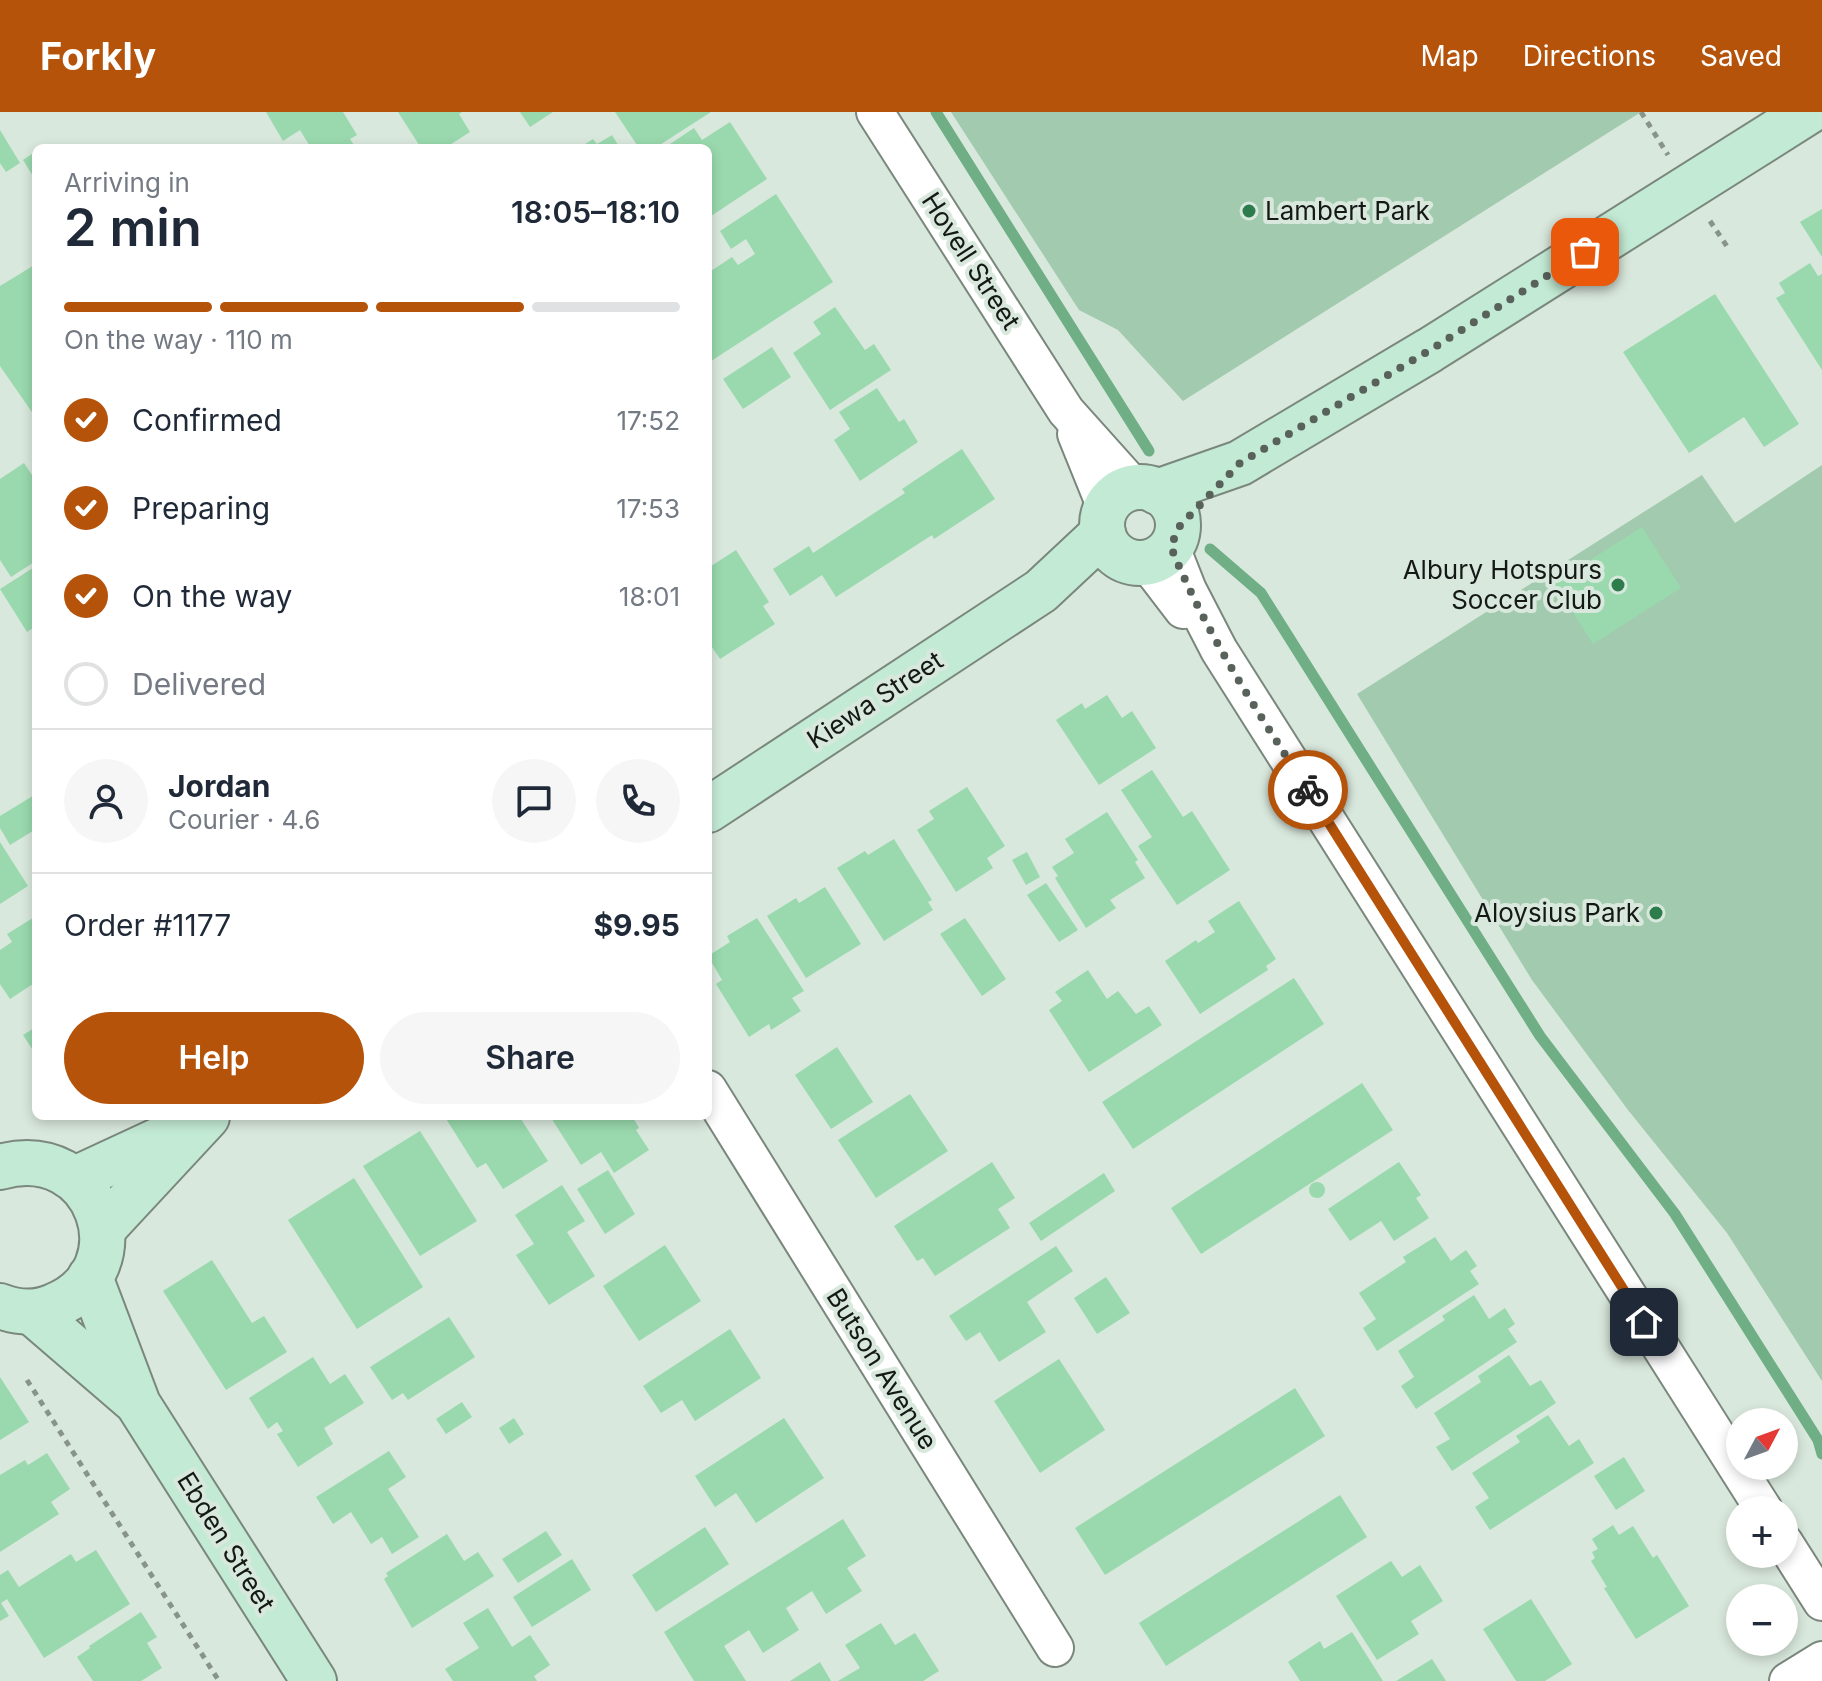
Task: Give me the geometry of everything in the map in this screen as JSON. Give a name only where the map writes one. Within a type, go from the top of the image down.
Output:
[{"type":"street","name":"Hovell Street","points":[[875,112],[1140,528],[1188,590],[1219,650],[1755,1496]]},
{"type":"street","name":"Kiewa Street","points":[[712,807],[1240,463],[1430,350],[1808,112]]},
{"type":"street","name":"Butson Avenue","points":[[712,1095],[1055,1648]]},
{"type":"street","points":[[75,1179],[202,1120]]},
{"type":"street","points":[[102,1230],[205,1120]]},
{"type":"street","points":[[7,1156],[59,1169],[75,1179],[89,1194],[98,1211],[102,1230],[102,1247],[90,1277],[80,1291],[66,1302],[16,1309]]},
{"type":"street","name":"Ebden Street","points":[[90,1277],[138,1404],[314,1681]]},
{"type":"street","name":"Ebden Street","points":[[16,1309],[138,1404]]},
{"type":"street","points":[[1798,1564],[1822,1602]]},
{"type":"street","points":[[1788,1681],[1822,1660]]},
{"type":"path","points":[[27,1380],[219,1681]]},
{"type":"green space","name":"Lambert Park","points":[[951,112],[1641,112],[1183,401],[1118,330],[1079,310]]},
{"type":"green space","name":"Aloysius Park","points":[[1822,465],[1822,1381],[1727,1233],[1628,1110],[1532,980],[1357,694],[1702,475],[1735,523]]},
{"type":"building","points":[[266,112],[343,112],[357,135],[350,139],[353,144],[309,144],[300,130],[283,141]]},
{"type":"building","points":[[398,112],[462,112],[459,114],[470,132],[451,144],[418,144]]},
{"type":"building","points":[[520,112],[553,112],[530,127]]},
{"type":"building","points":[[615,112],[711,112],[661,144],[636,144]]},
{"type":"building","points":[[730,122],[767,179],[712,215],[712,144],[670,144],[694,128],[702,140]]},
{"type":"building","points":[[0,130],[20,163],[6,172],[0,163]]},
{"type":"building","points":[[612,135],[618,144],[597,144]]},
{"type":"building","points":[[32,154],[32,175],[23,160]]},
{"type":"building","points":[[776,194],[833,282],[712,360],[712,270],[732,257],[738,265],[755,254],[746,239],[731,249],[720,231]]},
{"type":"building","points":[[1822,209],[1822,257],[1800,222]]},
{"type":"building","points":[[1810,263],[1818,276],[1822,274],[1822,370],[1776,298],[1785,293],[1779,283]]},
{"type":"building","points":[[32,266],[32,412],[0,366],[0,286]]},
{"type":"building","points":[[1715,294],[1799,424],[1764,447],[1744,417],[1689,453],[1623,352]]},
{"type":"building","points":[[835,307],[865,350],[874,344],[891,370],[830,410],[793,353],[821,334],[813,322]]},
{"type":"building","points":[[772,347],[791,377],[743,409],[723,379]]},
{"type":"building","points":[[877,388],[899,422],[904,419],[918,442],[860,481],[834,440],[850,429],[839,412]]},
{"type":"building","points":[[962,449],[995,499],[934,539],[932,535],[836,597],[822,575],[790,596],[773,569],[809,546],[813,553],[905,493],[902,489]]},
{"type":"building","points":[[24,463],[32,475],[32,564],[11,577],[0,560],[0,479]]},
{"type":"building","name":"Albury Hotspurs Soccer Club","points":[[1642,527],[1681,588],[1593,644],[1554,583]]},
{"type":"building","points":[[736,550],[769,602],[763,606],[775,624],[720,659],[712,647],[712,565]]},
{"type":"building","points":[[32,569],[32,629],[27,632],[0,589]]},
{"type":"building","points":[[1107,695],[1122,718],[1132,711],[1156,748],[1099,785],[1056,720],[1082,703],[1085,709]]},
{"type":"building","points":[[1152,770],[1183,817],[1192,811],[1230,870],[1177,905],[1138,846],[1152,837],[1121,790]]},
{"type":"building","points":[[967,787],[1005,846],[987,858],[993,868],[956,892],[917,830],[934,819],[929,811]]},
{"type":"building","points":[[32,796],[32,831],[10,845],[0,828],[0,816]]},
{"type":"building","points":[[1107,812],[1138,860],[1135,862],[1145,878],[1110,900],[1116,908],[1086,928],[1055,878],[1058,876],[1052,867],[1074,853],[1065,839]]},
{"type":"building","points":[[894,839],[932,900],[928,902],[933,910],[884,941],[837,868],[865,851],[868,855]]},
{"type":"building","points":[[0,842],[28,886],[0,904]]},
{"type":"building","points":[[1027,852],[1040,877],[1026,885],[1012,860]]},
{"type":"building","points":[[1046,883],[1078,930],[1059,942],[1027,895]]},
{"type":"building","points":[[825,887],[861,944],[806,978],[767,916],[796,898],[799,903]]},
{"type":"building","points":[[1239,901],[1276,959],[1266,966],[1268,970],[1200,1014],[1165,961],[1196,940],[1198,943],[1215,932],[1208,921]]},
{"type":"building","points":[[32,918],[32,985],[10,999],[0,984],[0,950],[12,942],[7,934]]},
{"type":"building","points":[[757,918],[804,991],[792,998],[801,1011],[771,1030],[769,1024],[749,1037],[716,984],[722,980],[712,963],[712,953],[730,942],[727,936]]},
{"type":"building","points":[[965,918],[1006,979],[982,996],[940,934]]},
{"type":"building","points":[[1088,970],[1107,999],[1118,991],[1136,1014],[1149,1006],[1162,1025],[1089,1072],[1049,1010],[1062,1001],[1055,992]]},
{"type":"building","points":[[1294,978],[1324,1024],[1133,1149],[1102,1102]]},
{"type":"building","points":[[32,1029],[32,1049],[23,1035]]},
{"type":"building","points":[[837,1047],[873,1102],[831,1129],[795,1075]]},
{"type":"building","points":[[1362,1083],[1393,1130],[1201,1254],[1171,1208]]},
{"type":"building","points":[[910,1094],[948,1151],[876,1198],[838,1140]]},
{"type":"building","points":[[447,1120],[522,1120],[548,1161],[503,1189],[486,1163],[477,1168]]},
{"type":"building","points":[[553,1120],[634,1120],[639,1128],[636,1130],[649,1150],[614,1173],[601,1152],[581,1165]]},
{"type":"building","points":[[420,1131],[477,1221],[420,1256],[363,1166]]},
{"type":"building","points":[[992,1162],[1015,1198],[998,1209],[1010,1228],[935,1276],[923,1258],[917,1261],[894,1226]]},
{"type":"building","points":[[1399,1162],[1421,1195],[1416,1198],[1429,1218],[1394,1241],[1381,1221],[1350,1241],[1328,1209]]},
{"type":"building","points":[[608,1170],[635,1214],[605,1234],[577,1189]]},
{"type":"building","points":[[1104,1173],[1115,1191],[1041,1241],[1029,1223]]},
{"type":"building","points":[[354,1178],[423,1287],[357,1329],[288,1220]]},
{"type":"building","points":[[1317,1182],[1325,1190],[1317,1198],[1309,1190]]},
{"type":"building","points":[[562,1185],[585,1221],[567,1232],[595,1276],[549,1305],[516,1255],[534,1244],[515,1215]]},
{"type":"building","points":[[1435,1237],[1451,1261],[1466,1250],[1477,1266],[1470,1271],[1479,1284],[1377,1351],[1363,1328],[1376,1319],[1359,1293],[1406,1262],[1403,1257]]},
{"type":"building","points":[[665,1245],[701,1301],[639,1341],[603,1286]]},
{"type":"building","points":[[1056,1246],[1073,1271],[1027,1302],[1046,1332],[999,1362],[980,1332],[966,1341],[949,1316]]},
{"type":"building","points":[[212,1260],[252,1323],[264,1316],[287,1352],[226,1390],[163,1291]]},
{"type":"building","points":[[1106,1277],[1130,1313],[1097,1334],[1074,1298]]},
{"type":"building","points":[[1474,1295],[1489,1319],[1505,1308],[1515,1324],[1508,1329],[1517,1342],[1416,1409],[1401,1386],[1414,1377],[1398,1351],[1445,1320],[1442,1316]]},
{"type":"building","points":[[449,1317],[475,1357],[408,1400],[403,1393],[392,1400],[370,1367]]},
{"type":"building","points":[[730,1329],[761,1378],[695,1421],[682,1400],[661,1413],[643,1386]]},
{"type":"building","points":[[1509,1355],[1530,1386],[1541,1380],[1556,1403],[1452,1471],[1436,1447],[1450,1439],[1434,1413],[1481,1382],[1478,1376]]},
{"type":"building","points":[[313,1357],[330,1384],[345,1374],[364,1403],[324,1428],[333,1444],[298,1467],[277,1434],[283,1431],[277,1422],[268,1429],[249,1398]]},
{"type":"building","points":[[1059,1359],[1105,1430],[1040,1473],[994,1401]]},
{"type":"building","points":[[0,1377],[29,1422],[0,1440]]},
{"type":"building","points":[[1295,1388],[1325,1436],[1105,1575],[1075,1528]]},
{"type":"building","points":[[462,1402],[472,1417],[446,1434],[436,1419]]},
{"type":"building","points":[[1548,1415],[1569,1446],[1579,1439],[1594,1463],[1490,1530],[1475,1507],[1489,1498],[1472,1473],[1520,1442],[1516,1436]]},
{"type":"building","points":[[514,1418],[524,1434],[509,1444],[499,1428]]},
{"type":"building","points":[[784,1418],[824,1478],[756,1523],[736,1493],[715,1507],[695,1476]]},
{"type":"building","points":[[389,1451],[406,1477],[388,1489],[419,1537],[392,1554],[382,1537],[371,1544],[351,1512],[333,1524],[316,1497]]},
{"type":"building","points":[[47,1453],[70,1489],[51,1502],[59,1514],[0,1552],[0,1475],[25,1460],[28,1465]]},
{"type":"building","points":[[1624,1457],[1645,1491],[1616,1510],[1594,1476]]},
{"type":"building","points":[[1340,1495],[1367,1537],[1166,1666],[1139,1623]]},
{"type":"building","points":[[843,1519],[866,1556],[847,1568],[862,1591],[826,1614],[812,1591],[786,1608],[799,1630],[763,1653],[749,1630],[724,1646],[746,1681],[694,1681],[664,1632]]},
{"type":"building","points":[[1613,1525],[1619,1535],[1633,1526],[1653,1558],[1657,1555],[1689,1606],[1636,1639],[1591,1561],[1595,1558],[1592,1552],[1598,1549],[1592,1539]]},
{"type":"building","points":[[705,1527],[729,1564],[656,1612],[632,1575]]},
{"type":"building","points":[[546,1531],[562,1555],[518,1583],[502,1559]]},
{"type":"building","points":[[447,1534],[464,1561],[478,1552],[494,1576],[412,1628],[384,1579],[388,1576],[386,1573]]},
{"type":"building","points":[[96,1550],[130,1604],[44,1658],[7,1599],[1,1603],[9,1616],[0,1621],[0,1575],[8,1570],[19,1587],[71,1554],[76,1562]]},
{"type":"building","points":[[572,1559],[591,1590],[532,1627],[513,1597]]},
{"type":"building","points":[[1391,1561],[1402,1577],[1420,1565],[1443,1601],[1411,1621],[1419,1634],[1377,1660],[1336,1596]]},
{"type":"building","points":[[1531,1599],[1572,1664],[1545,1681],[1516,1681],[1483,1629]]},
{"type":"building","points":[[488,1608],[512,1647],[530,1635],[550,1665],[534,1676],[537,1681],[453,1681],[445,1669],[479,1648],[463,1623]]},
{"type":"building","points":[[141,1612],[157,1637],[147,1643],[162,1668],[141,1681],[93,1681],[77,1657]]},
{"type":"building","points":[[881,1623],[895,1645],[915,1633],[939,1671],[923,1681],[838,1681],[860,1668],[845,1645]]},
{"type":"building","points":[[1352,1632],[1383,1681],[1300,1681],[1288,1662],[1320,1641],[1324,1649]]},
{"type":"building","points":[[1432,1659],[1446,1681],[1396,1681]]},
{"type":"building","points":[[820,1662],[831,1681],[790,1681]]},
{"type":"waterway","points":[[936,112],[1149,451]]},
{"type":"waterway","points":[[1210,549],[1261,593],[1540,1036],[1675,1214],[1818,1440],[1822,1454]]},
{"type":"way so far","points":[[1308,790],[1219,650],[1188,590],[1171,547],[1178,528],[1240,463],[1430,350],[1585,252]]},
{"type":"place","name":"Lambert Park","points":[[1249,211]]},
{"type":"place","name":"Albury Hotspurs Soccer Club","points":[[1618,585]]},
{"type":"place","name":"Aloysius Park","points":[[1656,913]]},
{"type":"route","points":[[1308,790],[1644,1322]]}]
